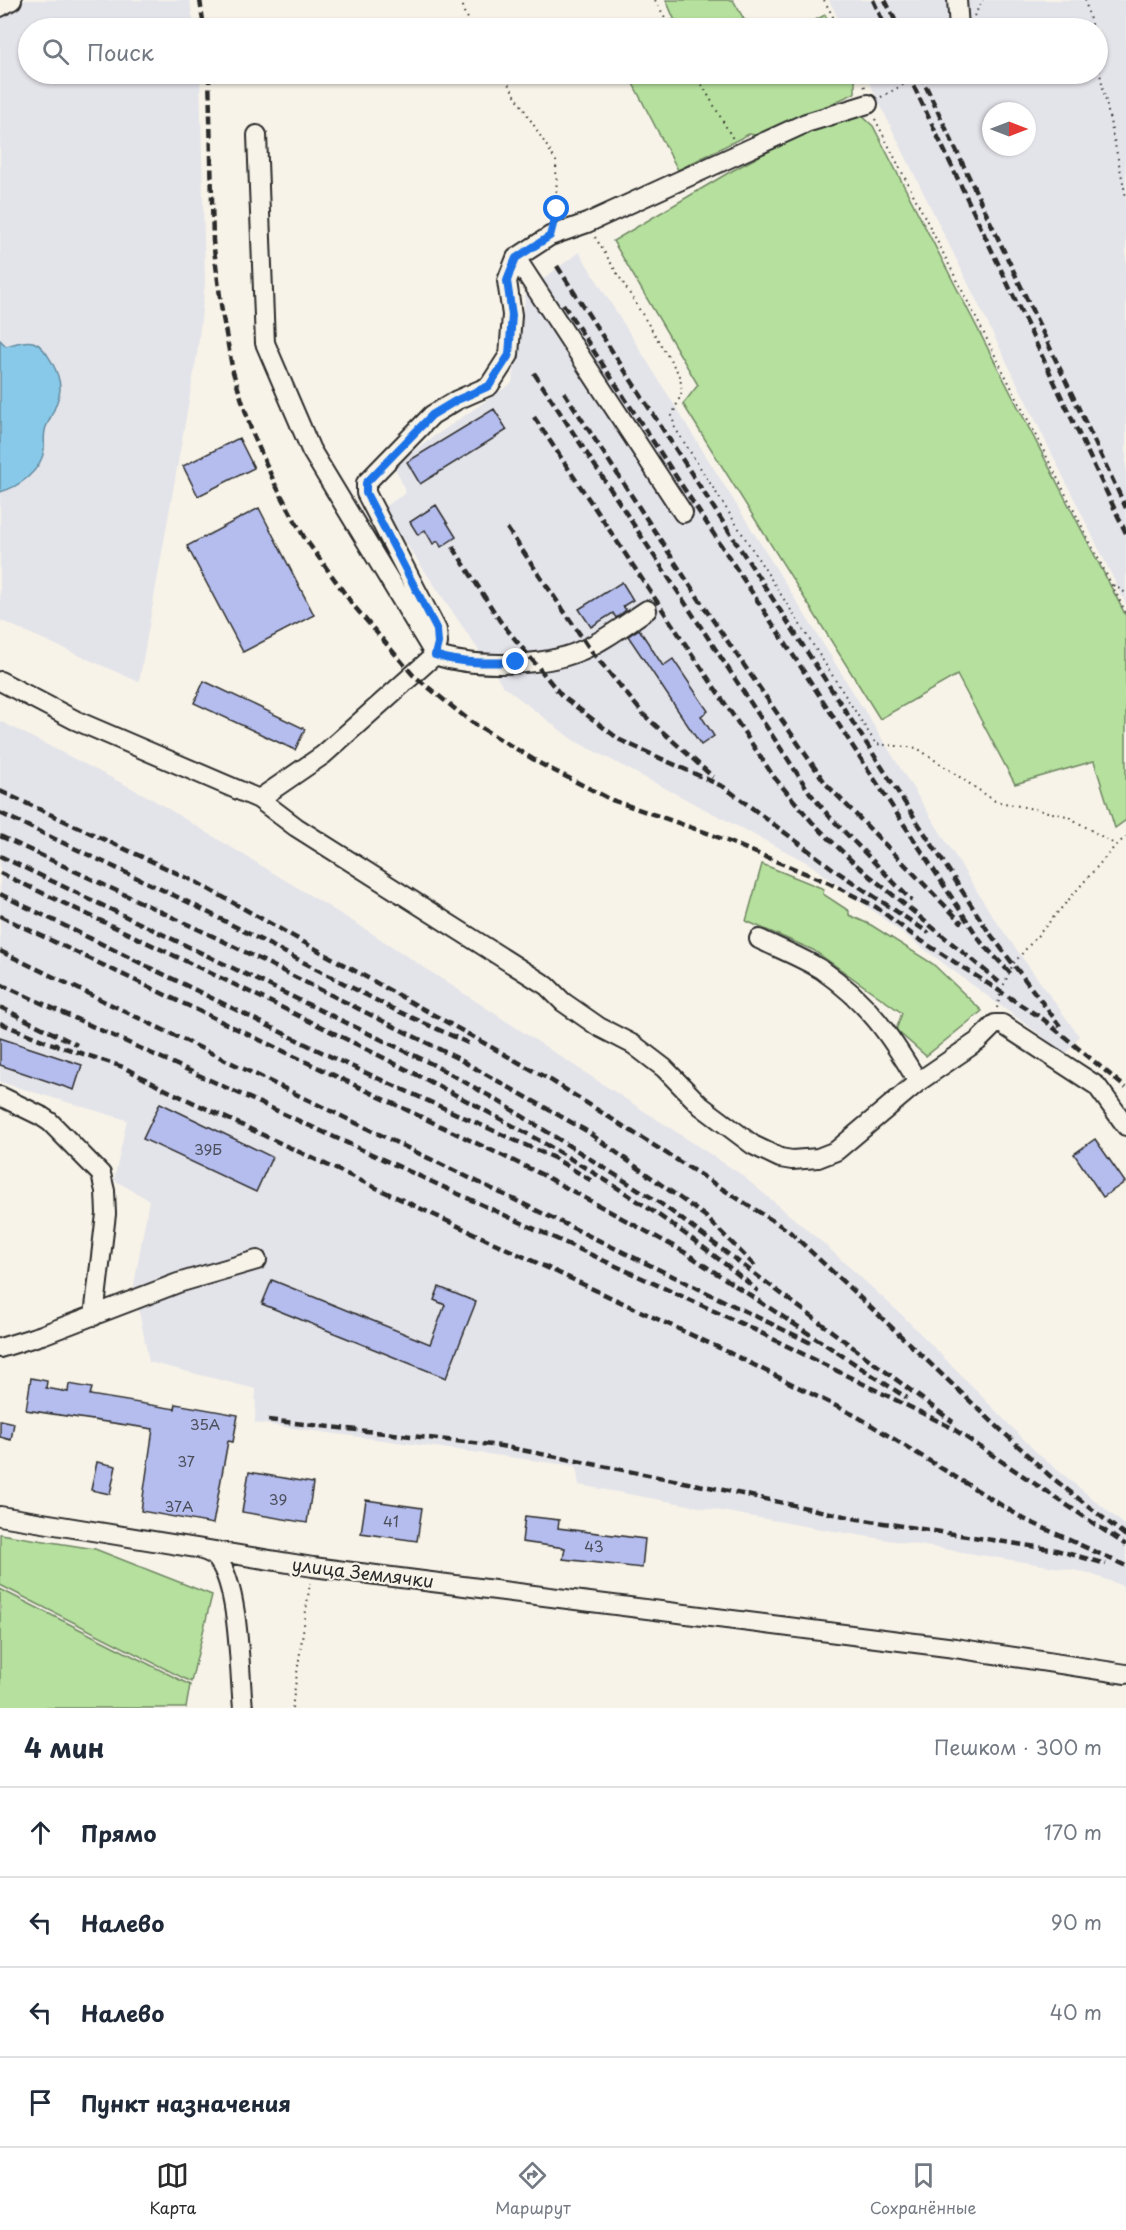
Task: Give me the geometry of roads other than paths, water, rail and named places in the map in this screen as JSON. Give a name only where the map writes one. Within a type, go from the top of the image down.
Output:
[{"type":"street","points":[[0,7],[12,0]]},
{"type":"street","points":[[957,0],[958,18]]},
{"type":"street","points":[[259,799],[323,755],[435,655],[438,643],[437,630],[366,493],[366,483],[432,415],[457,400],[489,386],[509,355],[512,315],[507,281],[516,258],[550,236],[587,223],[806,123],[868,104]]},
{"type":"street","points":[[257,135],[265,343],[311,450],[435,655],[449,660],[478,664],[553,659],[581,651],[647,610]]},
{"type":"street","points":[[516,258],[683,513]]},
{"type":"street","points":[[0,681],[75,720],[259,799],[306,833],[546,986],[563,1002],[599,1027],[634,1045],[664,1068],[701,1106],[753,1145],[780,1158],[792,1160],[818,1158],[836,1151],[918,1082],[978,1041],[994,1024],[1002,1024],[1097,1086],[1126,1126]]},
{"type":"street","points":[[759,939],[821,970],[868,1008],[893,1040],[918,1082]]},
{"type":"street","points":[[0,1096],[50,1122],[101,1174],[107,1203],[94,1316]]},
{"type":"street","points":[[0,1348],[178,1284],[257,1260]]},
{"type":"street","name":"улица Землячки","points":[[0,1516],[313,1567],[955,1648],[1126,1674]]},
{"type":"street","points":[[198,1548],[210,1552],[216,1558],[228,1579],[234,1611],[243,1708]]},
{"type":"water","points":[[0,340],[6,346],[19,342],[33,342],[43,349],[58,375],[60,393],[45,430],[44,450],[39,465],[21,482],[0,492]]},
{"type":"railway","points":[[200,0],[203,18]]},
{"type":"railway","points":[[873,0],[881,18]]},
{"type":"railway","points":[[885,0],[894,18]]},
{"type":"railway","points":[[209,84],[213,241],[222,312],[233,372],[252,432],[275,484],[304,537],[353,605],[413,675],[470,721],[541,764],[612,800],[710,834],[829,883],[876,907],[914,936],[1043,1019],[1126,1088]]},
{"type":"railway","points":[[913,84],[1126,533]]},
{"type":"railway","points":[[925,84],[1126,508]]},
{"type":"railway","points":[[557,266],[988,931],[1060,1026]]},
{"type":"railway","points":[[563,304],[981,942],[1012,975]]},
{"type":"railway","points":[[534,373],[810,793],[828,815],[912,901]]},
{"type":"railway","points":[[564,392],[708,613],[826,784],[962,923]]},
{"type":"railway","points":[[534,417],[774,777],[812,822],[854,863],[999,982]]},
{"type":"railway","points":[[507,528],[592,652],[645,716],[713,777]]},
{"type":"railway","points":[[453,547],[500,621],[562,696],[620,740],[724,787],[836,871],[929,933]]},
{"type":"railway","points":[[0,791],[196,882],[552,1081],[789,1231],[1050,1476],[1126,1536]]},
{"type":"railway","points":[[0,813],[190,903],[391,1008],[470,1044]]},
{"type":"railway","points":[[0,836],[221,940],[455,1057],[585,1130],[705,1216],[756,1267]]},
{"type":"railway","points":[[0,856],[432,1064],[495,1099],[660,1203],[953,1422]]},
{"type":"railway","points":[[0,873],[315,1024],[516,1127],[616,1187],[665,1220],[758,1291]]},
{"type":"railway","points":[[0,894],[342,1062],[554,1158],[592,1181]]},
{"type":"railway","points":[[0,916],[541,1174],[684,1252],[907,1398]]},
{"type":"railway","points":[[0,951],[811,1343]]},
{"type":"railway","points":[[0,984],[749,1327],[952,1428],[1126,1545]]},
{"type":"railway","points":[[0,1007],[77,1045]]},
{"type":"railway","points":[[0,1023],[47,1042],[123,1067],[160,1087],[728,1352],[858,1417],[1024,1519],[1126,1566]]},
{"type":"railway","points":[[268,1420],[501,1446],[858,1519],[1056,1550],[1106,1564]]}]
